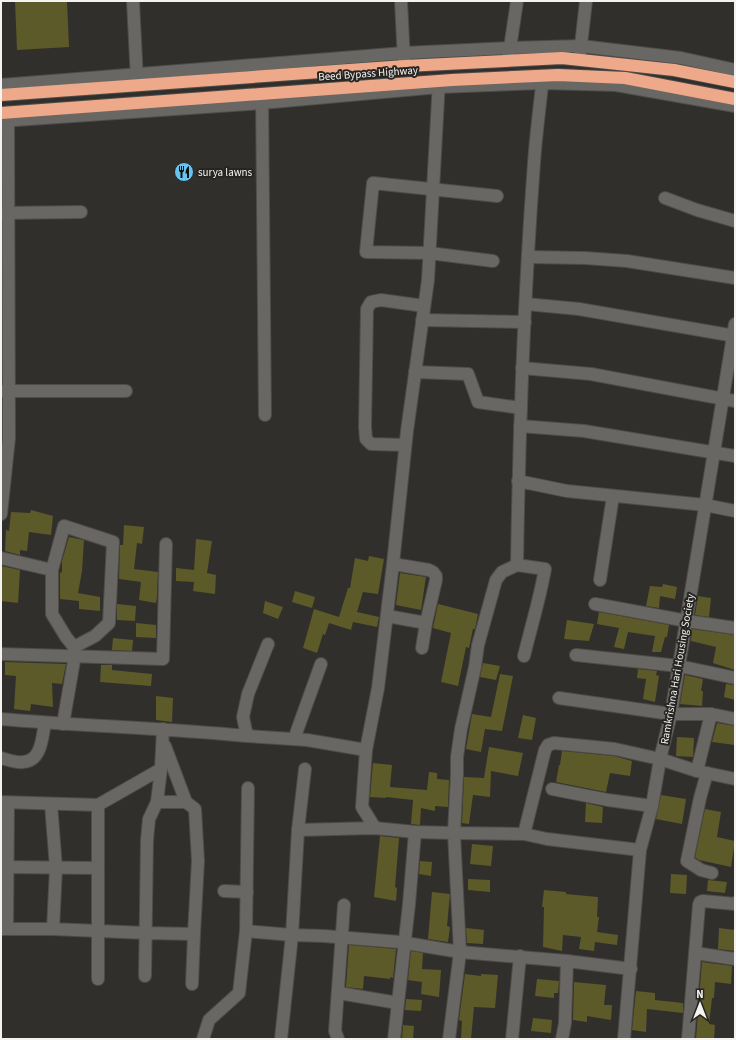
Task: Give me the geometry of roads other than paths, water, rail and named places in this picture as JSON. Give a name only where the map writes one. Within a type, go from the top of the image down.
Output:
[{"type":"highway","name":"Beed Bypass Highway","points":[[1,95],[137,79],[562,58],[674,70],[735,82]]},
{"type":"highway","name":"Beed Bypass Highway","points":[[4,117],[439,84],[543,79],[558,75],[625,78],[735,99]]},
{"type":"street","points":[[133,1],[137,79]]},
{"type":"street","points":[[401,1],[405,66]]},
{"type":"street","points":[[508,61],[517,1]]},
{"type":"street","points":[[580,60],[586,1]]},
{"type":"street","points":[[1,85],[137,79],[404,53],[581,46],[681,58],[735,70]]},
{"type":"street","points":[[517,565],[522,368],[534,162],[543,79],[622,86],[735,106]]},
{"type":"street","points":[[375,828],[362,808],[366,750],[378,688],[406,445],[428,280],[439,84]]},
{"type":"street","points":[[262,98],[265,416]]},
{"type":"street","points":[[1,514],[3,477],[9,438],[5,391],[4,117]]},
{"type":"street","points":[[493,261],[430,253],[366,252],[373,183],[497,196]]},
{"type":"street","points":[[665,198],[735,221]]},
{"type":"street","points":[[5,213],[81,212]]},
{"type":"street","points":[[528,257],[585,258],[627,261],[735,278]]},
{"type":"street","points":[[406,445],[371,444],[366,438],[367,309],[371,302],[381,300],[424,306]]},
{"type":"street","points":[[526,304],[579,309],[734,336]]},
{"type":"street","points":[[422,320],[525,322]]},
{"type":"street","name":"Ramkrishna Hari Housing Society","points":[[624,1039],[640,850],[652,806],[660,759],[671,714],[735,324]]},
{"type":"street","points":[[522,368],[591,374],[735,401]]},
{"type":"street","points":[[415,372],[468,374],[478,402],[520,408]]},
{"type":"street","points":[[5,391],[126,391]]},
{"type":"street","points":[[520,426],[584,431],[735,456]]},
{"type":"street","points":[[518,481],[566,491],[705,505],[735,511]]},
{"type":"street","points":[[600,580],[613,496]]},
{"type":"street","points":[[63,724],[75,651],[52,614],[52,570],[64,526],[113,542],[109,623],[75,651]]},
{"type":"street","points":[[1,654],[75,651],[163,659],[166,544]]},
{"type":"street","points":[[1,558],[52,570]]},
{"type":"street","points":[[393,564],[429,570],[436,576],[422,648]]},
{"type":"street","points":[[448,1039],[460,952],[454,833],[457,774],[456,757],[478,645],[496,580],[502,572],[517,565],[545,569],[540,599],[531,626],[524,656]]},
{"type":"street","points":[[595,604],[687,621],[735,628]]},
{"type":"street","points":[[387,616],[426,623]]},
{"type":"street","points":[[247,736],[242,717],[248,694],[268,644]]},
{"type":"street","points":[[576,655],[679,666],[735,678]]},
{"type":"street","points":[[294,740],[321,664]]},
{"type":"street","points":[[559,698],[671,714],[711,714],[735,720]]},
{"type":"street","points":[[711,714],[702,772],[700,798],[687,861],[701,870],[712,872]]},
{"type":"street","points":[[1,719],[163,735],[247,736],[307,740],[366,750]]},
{"type":"street","points":[[1,758],[24,762],[34,759],[40,750],[45,723]]},
{"type":"street","points":[[145,976],[149,819],[158,802],[163,735]]},
{"type":"street","points":[[163,735],[186,802],[195,809],[198,853],[192,984]]},
{"type":"street","points":[[524,834],[545,750],[548,745],[554,743],[615,749],[660,759],[702,772],[735,779]]},
{"type":"street","points":[[161,769],[98,805],[5,803],[4,929],[53,929],[194,934]]},
{"type":"street","points":[[281,1039],[292,935],[298,830],[305,769]]},
{"type":"street","points":[[203,1039],[209,1020],[239,993],[246,931],[248,788]]},
{"type":"street","points":[[552,789],[608,800],[652,806]]},
{"type":"street","points":[[158,802],[186,802]]},
{"type":"street","points":[[52,804],[56,868],[53,929]]},
{"type":"street","points":[[98,805],[98,979]]},
{"type":"street","points":[[298,830],[375,828],[415,832],[524,834],[547,839],[640,850]]},
{"type":"street","points":[[394,1039],[415,832]]},
{"type":"street","points":[[4,867],[98,868]]},
{"type":"street","points":[[224,891],[247,892]]},
{"type":"street","points":[[688,1039],[700,902],[735,904]]},
{"type":"street","points":[[338,1039],[335,1031],[339,993],[344,905]]},
{"type":"street","points":[[246,931],[405,942],[460,952],[520,956],[630,969]]},
{"type":"street","points":[[695,952],[735,959]]},
{"type":"street","points":[[512,1039],[520,956]]},
{"type":"street","points":[[562,1039],[565,1023],[568,961]]},
{"type":"street","points":[[339,993],[398,1003]]},
{"type":"place","name":"surya lawns","points":[[184,172]]}]
